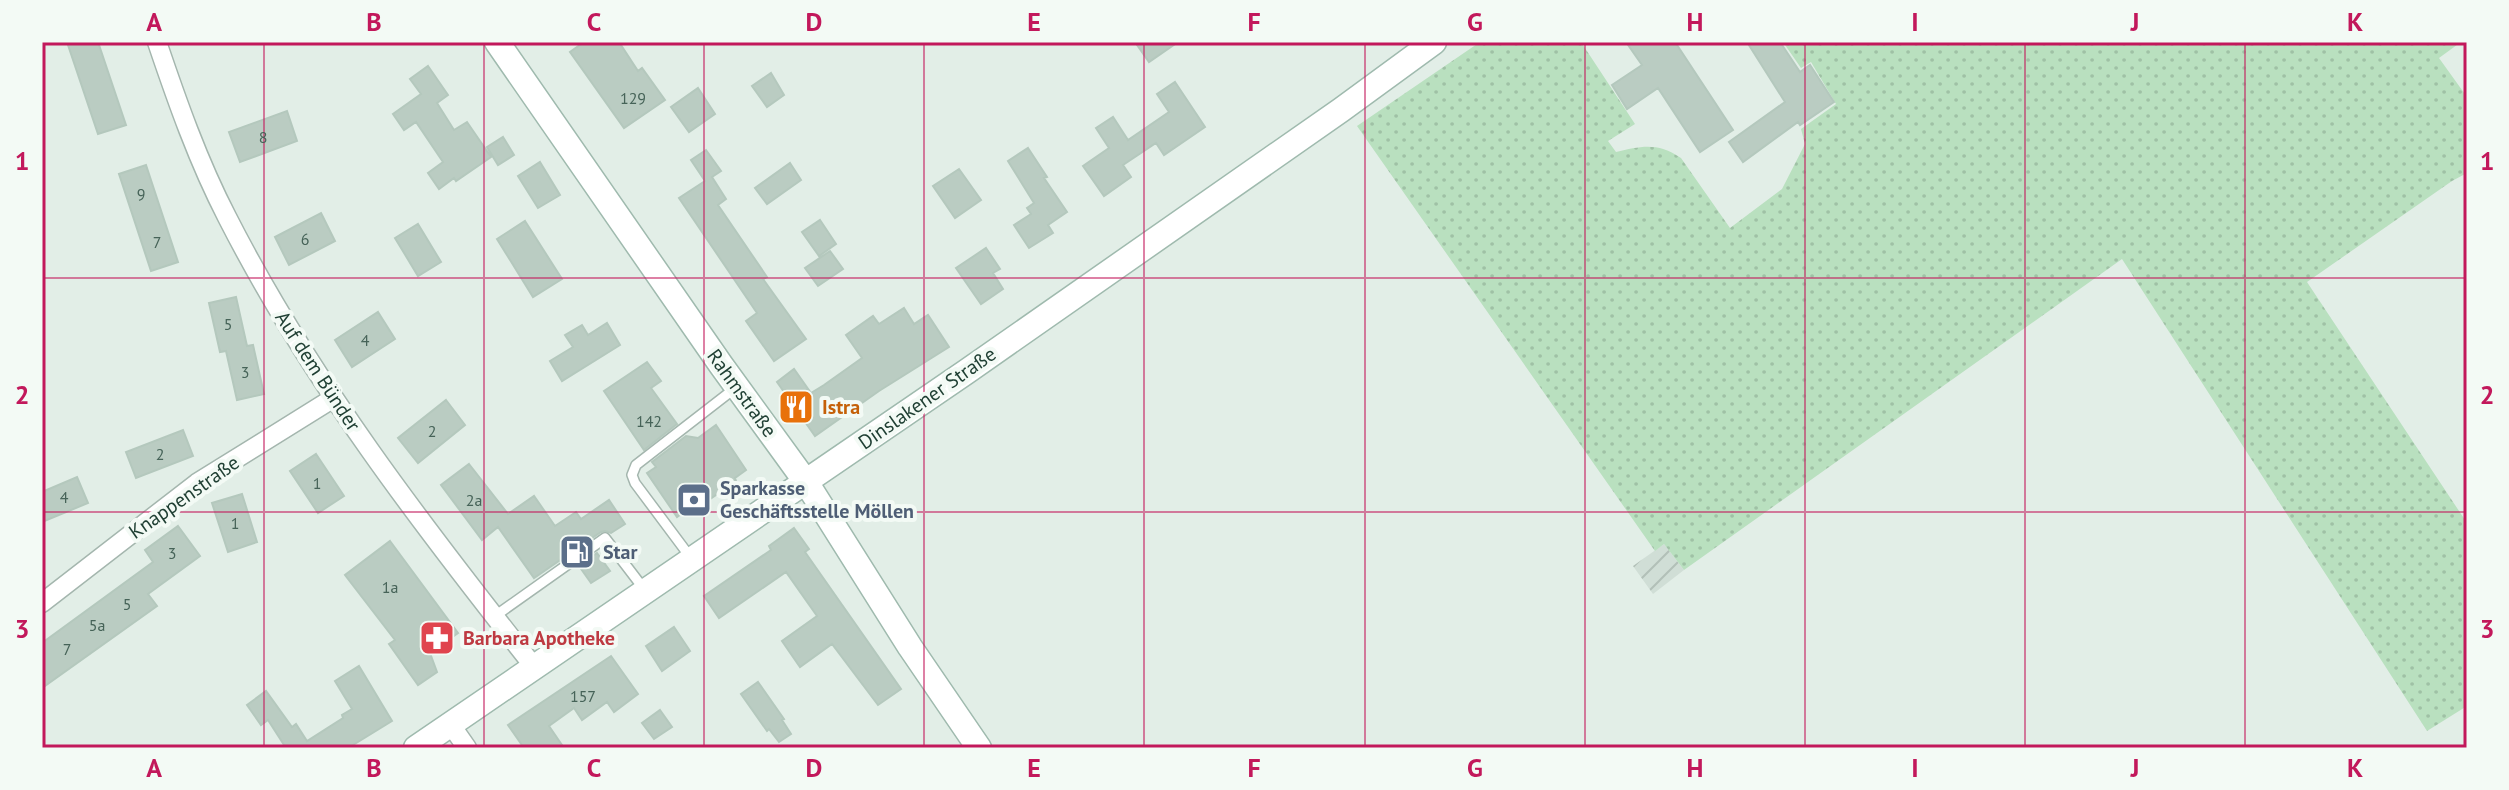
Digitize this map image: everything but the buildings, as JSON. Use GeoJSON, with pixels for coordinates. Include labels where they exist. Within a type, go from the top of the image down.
{"type":"FeatureCollection","features":[{"type":"Feature","properties":{"kind":"main road","name":"Rahmstraße"},"geometry":{"type":"LineString","coordinates":[[497,42],[806,482],[910,647],[979,748]]}},
{"type":"Feature","properties":{"kind":"main road","name":"Dinslakener Straße"},"geometry":{"type":"LineString","coordinates":[[416,748],[806,482],[1434,42]]}},
{"type":"Feature","properties":{"kind":"street","name":"Auf dem Bünder"},"geometry":{"type":"LineString","coordinates":[[157,42],[185,124],[225,214],[332,399],[535,668]]}},
{"type":"Feature","properties":{"kind":"street","name":"Knappenstraße"},"geometry":{"type":"LineString","coordinates":[[42,603],[197,483],[332,399]]}},
{"type":"Feature","properties":{"kind":"street"},"geometry":{"type":"LineString","coordinates":[[451,725],[467,748]]}},
{"type":"Feature","properties":{"kind":"lane"},"geometry":{"type":"LineString","coordinates":[[693,560],[632,475],[636,465],[737,387]]}},
{"type":"Feature","properties":{"kind":"lane"},"geometry":{"type":"LineString","coordinates":[[495,616],[605,538],[646,591]]}},
{"type":"Feature","properties":{"kind":"shaded area"},"geometry":{"type":"Polygon","coordinates":[[[1664,544],[1684,570],[1653,594],[1633,566],[1664,544]]]}},
{"type":"Feature","properties":{"kind":"green space"},"geometry":{"type":"Polygon","coordinates":[[[1480,42],[1581,42],[1635,124],[1608,141],[1616,152],[1657,147],[1681,158],[1730,228],[1782,189],[1805,144],[1801,129],[1836,104],[1811,62],[1801,68],[1783,42],[2461,42],[2439,58],[2467,97],[2467,173],[2307,282],[2467,523],[2467,706],[2427,731],[2122,259],[1684,570],[1664,544],[1655,551],[1357,126],[1480,42]]]}},
{"type":"Feature","properties":{"kind":"place","name":"Istra"},"geometry":{"type":"Point","coordinates":[796,407]}},
{"type":"Feature","properties":{"kind":"place","name":"Sparkasse Geschäftsstelle Möllen"},"geometry":{"type":"Point","coordinates":[694,500]}},
{"type":"Feature","properties":{"kind":"place","name":"Star"},"geometry":{"type":"Point","coordinates":[577,552]}},
{"type":"Feature","properties":{"kind":"place","name":"Barbara Apotheke"},"geometry":{"type":"Point","coordinates":[437,638]}}]}
